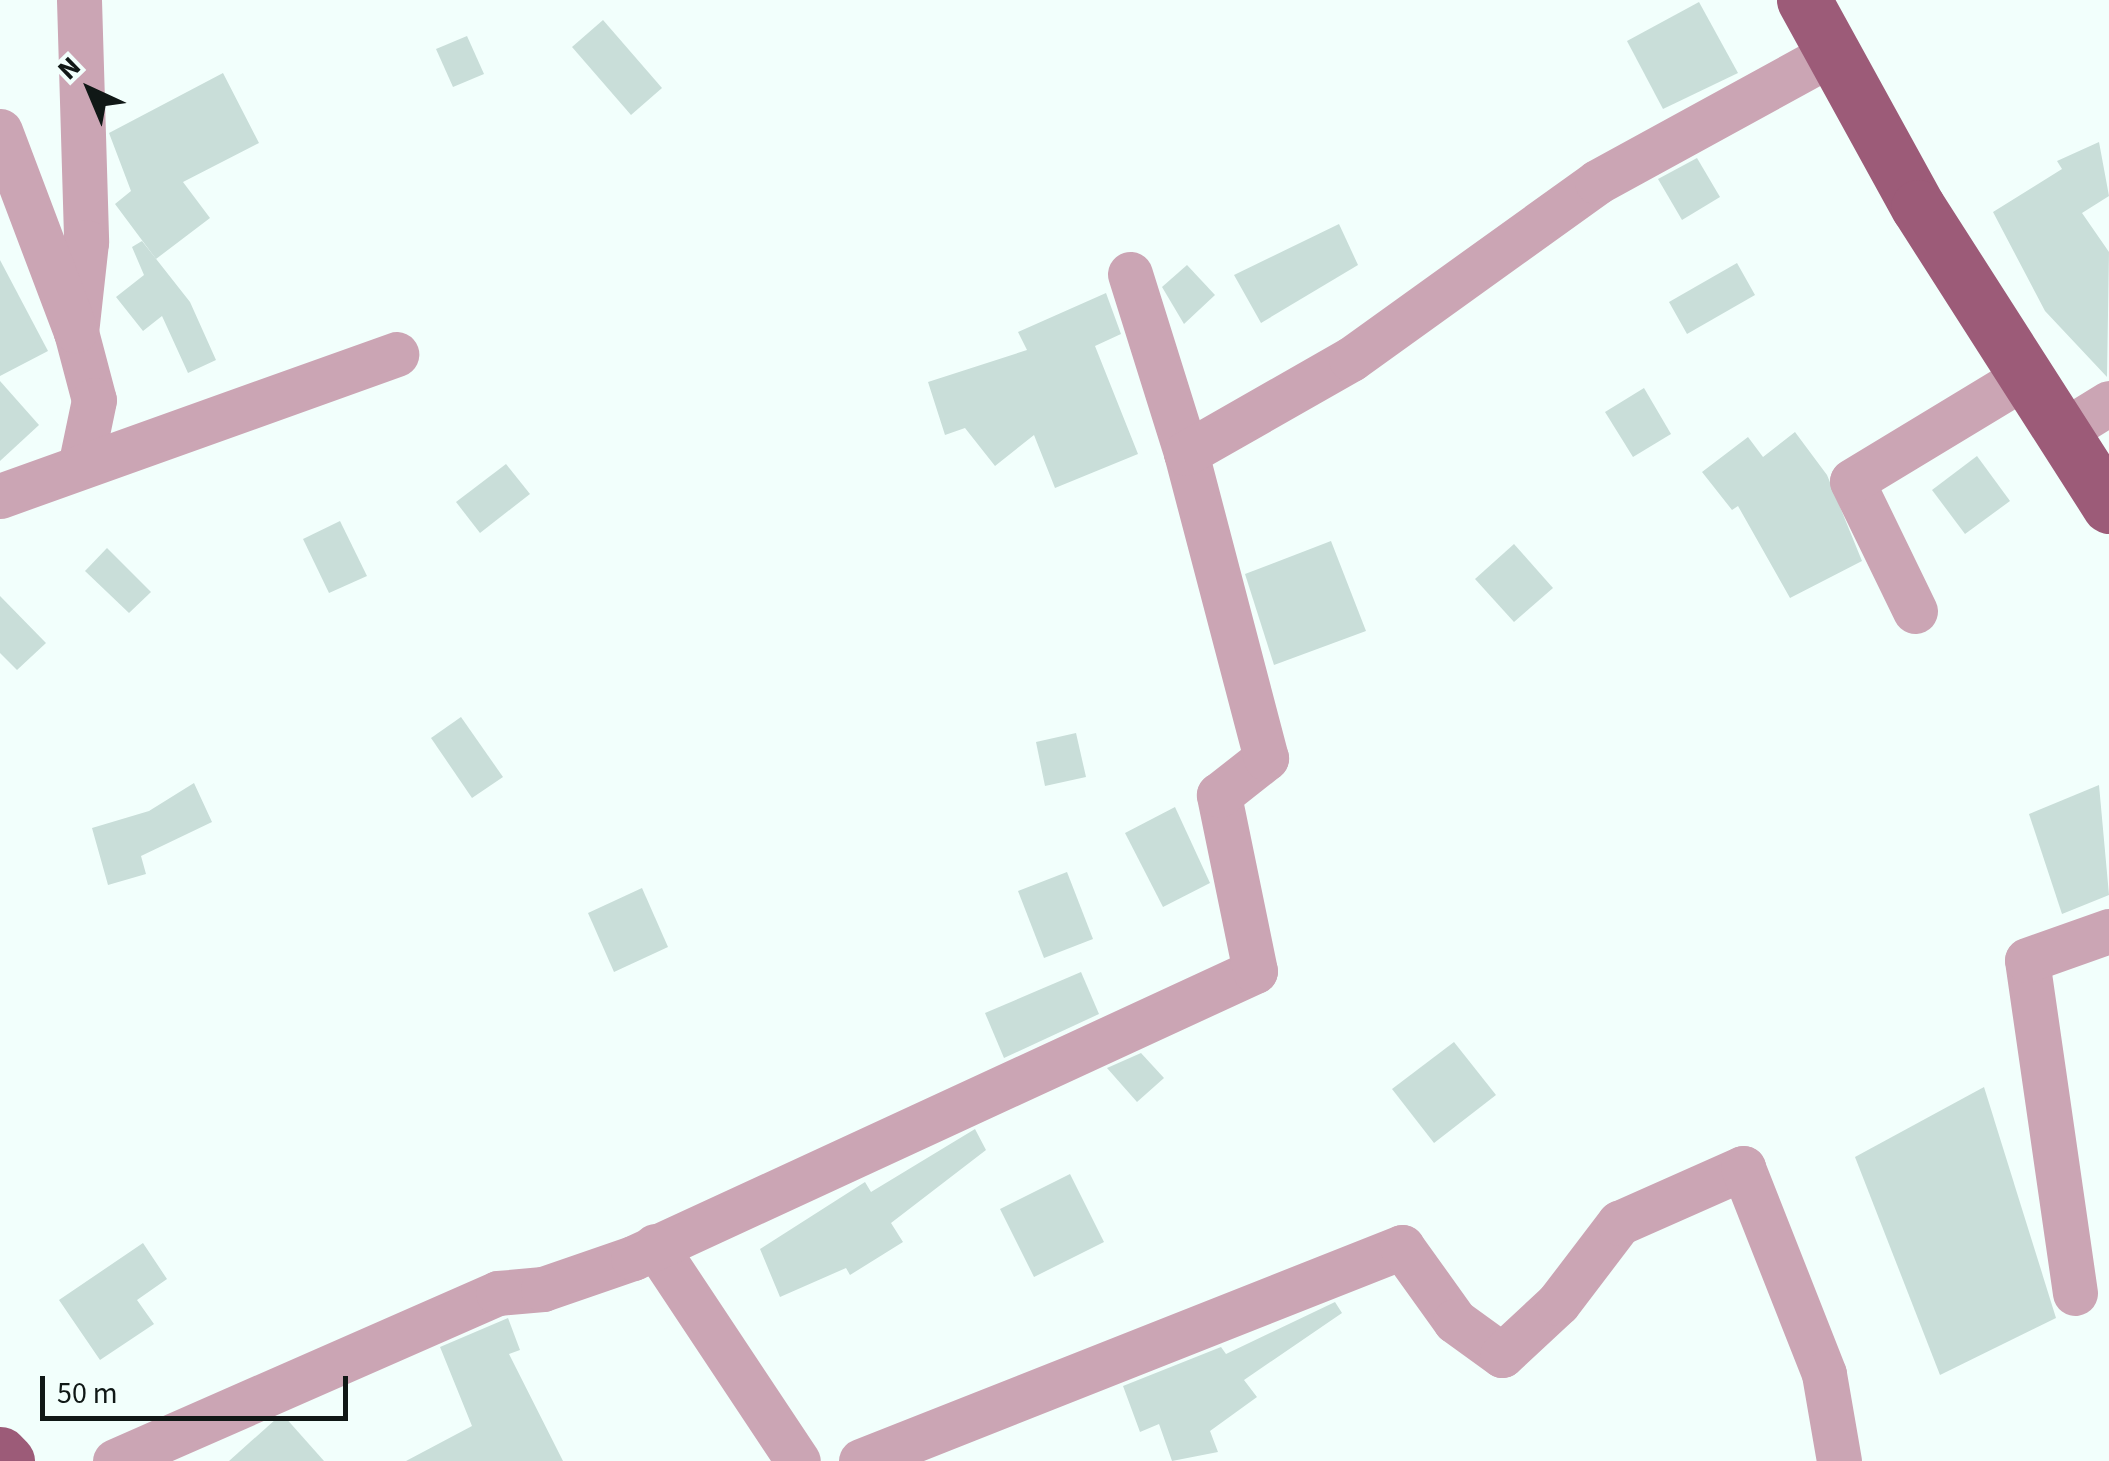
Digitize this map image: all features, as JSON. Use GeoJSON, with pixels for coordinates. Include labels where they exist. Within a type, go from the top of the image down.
{"type":"FeatureCollection","features":[{"type":"Feature","properties":{"kind":"main road"},"geometry":{"type":"LineString","coordinates":[[1804,0],[1918,206],[2029,374],[2109,506]]}},
{"type":"Feature","properties":{"kind":"main road"},"geometry":{"type":"LineString","coordinates":[[0,1454],[7,1461]]}},
{"type":"Feature","properties":{"kind":"street"},"geometry":{"type":"LineString","coordinates":[[76,332],[86,242],[79,0]]}},
{"type":"Feature","properties":{"kind":"street"},"geometry":{"type":"LineString","coordinates":[[1186,453],[1351,359],[1597,182],[1834,53]]}},
{"type":"Feature","properties":{"kind":"street"},"geometry":{"type":"LineString","coordinates":[[0,131],[76,332],[94,400],[81,462]]}},
{"type":"Feature","properties":{"kind":"street"},"geometry":{"type":"LineString","coordinates":[[115,1461],[498,1293],[542,1289],[656,1246],[1256,971],[1219,795],[1266,758],[1186,453],[1130,274]]}},
{"type":"Feature","properties":{"kind":"street"},"geometry":{"type":"LineString","coordinates":[[0,496],[81,462],[396,354]]}},
{"type":"Feature","properties":{"kind":"street"},"geometry":{"type":"LineString","coordinates":[[1915,611],[1852,481],[2029,374]]}},
{"type":"Feature","properties":{"kind":"street"},"geometry":{"type":"LineString","coordinates":[[2062,432],[2109,403]]}},
{"type":"Feature","properties":{"kind":"street"},"geometry":{"type":"LineString","coordinates":[[2075,1293],[2027,960],[2109,931]]}},
{"type":"Feature","properties":{"kind":"street"},"geometry":{"type":"LineString","coordinates":[[861,1461],[1402,1247],[1454,1322],[1502,1354],[1558,1304],[1619,1223],[1743,1168],[1824,1374],[1839,1461]]}},
{"type":"Feature","properties":{"kind":"street"},"geometry":{"type":"LineString","coordinates":[[656,1246],[798,1461]]}},
{"type":"Feature","properties":{"kind":"building"},"geometry":{"type":"Polygon","coordinates":[[[1699,2],[1738,73],[1663,109],[1627,41],[1699,2]]]}},
{"type":"Feature","properties":{"kind":"building"},"geometry":{"type":"Polygon","coordinates":[[[603,20],[662,88],[631,115],[572,47],[603,20]]]}},
{"type":"Feature","properties":{"kind":"building"},"geometry":{"type":"Polygon","coordinates":[[[467,36],[484,74],[453,87],[436,49],[467,36]]]}},
{"type":"Feature","properties":{"kind":"building"},"geometry":{"type":"Polygon","coordinates":[[[223,73],[259,143],[183,182],[210,218],[156,259],[115,204],[131,191],[109,133],[223,73]]]}},
{"type":"Feature","properties":{"kind":"building"},"geometry":{"type":"Polygon","coordinates":[[[2099,142],[2109,196],[2082,213],[2109,252],[2107,377],[2045,311],[1993,212],[2062,169],[2057,161],[2099,142]]]}},
{"type":"Feature","properties":{"kind":"building"},"geometry":{"type":"Polygon","coordinates":[[[1697,158],[1720,197],[1682,220],[1658,179],[1697,158]]]}},
{"type":"Feature","properties":{"kind":"building"},"geometry":{"type":"Polygon","coordinates":[[[1339,224],[1358,265],[1261,323],[1234,275],[1339,224]]]}},
{"type":"Feature","properties":{"kind":"building"},"geometry":{"type":"Polygon","coordinates":[[[142,241],[190,302],[216,360],[188,373],[162,316],[143,331],[116,297],[144,275],[132,247],[142,241]]]}},
{"type":"Feature","properties":{"kind":"building"},"geometry":{"type":"Polygon","coordinates":[[[0,260],[48,351],[0,376],[0,260]]]}},
{"type":"Feature","properties":{"kind":"building"},"geometry":{"type":"Polygon","coordinates":[[[1737,263],[1755,295],[1687,334],[1669,302],[1737,263]]]}},
{"type":"Feature","properties":{"kind":"building"},"geometry":{"type":"Polygon","coordinates":[[[1187,265],[1215,295],[1184,324],[1162,287],[1187,265]]]}},
{"type":"Feature","properties":{"kind":"building"},"geometry":{"type":"Polygon","coordinates":[[[1106,293],[1121,334],[1095,346],[1138,454],[1055,488],[1034,435],[995,466],[965,428],[945,435],[928,382],[1027,350],[1018,332],[1106,293]]]}},
{"type":"Feature","properties":{"kind":"building"},"geometry":{"type":"Polygon","coordinates":[[[0,381],[39,425],[0,461],[0,381]]]}},
{"type":"Feature","properties":{"kind":"building"},"geometry":{"type":"Polygon","coordinates":[[[1644,388],[1671,434],[1633,457],[1605,412],[1644,388]]]}},
{"type":"Feature","properties":{"kind":"building"},"geometry":{"type":"Polygon","coordinates":[[[1795,432],[1827,475],[1862,561],[1790,598],[1738,506],[1732,510],[1702,472],[1748,437],[1763,457],[1795,432]]]}},
{"type":"Feature","properties":{"kind":"building"},"geometry":{"type":"Polygon","coordinates":[[[1977,456],[2010,501],[1965,534],[1932,490],[1977,456]]]}},
{"type":"Feature","properties":{"kind":"building"},"geometry":{"type":"Polygon","coordinates":[[[506,464],[530,494],[480,533],[456,502],[506,464]]]}},
{"type":"Feature","properties":{"kind":"building"},"geometry":{"type":"Polygon","coordinates":[[[340,521],[367,576],[329,593],[303,539],[340,521]]]}},
{"type":"Feature","properties":{"kind":"building"},"geometry":{"type":"Polygon","coordinates":[[[1331,541],[1366,631],[1274,665],[1245,574],[1331,541]]]}},
{"type":"Feature","properties":{"kind":"building"},"geometry":{"type":"Polygon","coordinates":[[[1514,544],[1553,588],[1514,622],[1475,579],[1514,544]]]}},
{"type":"Feature","properties":{"kind":"building"},"geometry":{"type":"Polygon","coordinates":[[[107,548],[151,592],[129,613],[85,571],[107,548]]]}},
{"type":"Feature","properties":{"kind":"building"},"geometry":{"type":"Polygon","coordinates":[[[0,596],[46,643],[17,670],[0,653],[0,596]]]}},
{"type":"Feature","properties":{"kind":"building"},"geometry":{"type":"Polygon","coordinates":[[[461,717],[503,777],[472,798],[431,738],[461,717]]]}},
{"type":"Feature","properties":{"kind":"building"},"geometry":{"type":"Polygon","coordinates":[[[1076,733],[1086,777],[1045,786],[1036,742],[1076,733]]]}},
{"type":"Feature","properties":{"kind":"building"},"geometry":{"type":"Polygon","coordinates":[[[194,783],[212,822],[141,856],[146,874],[108,885],[92,828],[149,811],[194,783]]]}},
{"type":"Feature","properties":{"kind":"building"},"geometry":{"type":"Polygon","coordinates":[[[2099,785],[2109,895],[2062,914],[2029,814],[2099,785]]]}},
{"type":"Feature","properties":{"kind":"building"},"geometry":{"type":"Polygon","coordinates":[[[1175,807],[1210,883],[1163,907],[1125,833],[1175,807]]]}},
{"type":"Feature","properties":{"kind":"building"},"geometry":{"type":"Polygon","coordinates":[[[1067,872],[1093,939],[1044,958],[1018,891],[1067,872]]]}},
{"type":"Feature","properties":{"kind":"building"},"geometry":{"type":"Polygon","coordinates":[[[642,888],[668,947],[614,972],[588,913],[642,888]]]}},
{"type":"Feature","properties":{"kind":"building"},"geometry":{"type":"Polygon","coordinates":[[[1081,972],[1099,1014],[1004,1058],[985,1013],[1081,972]]]}},
{"type":"Feature","properties":{"kind":"building"},"geometry":{"type":"Polygon","coordinates":[[[1454,1042],[1496,1095],[1434,1143],[1392,1089],[1454,1042]]]}},
{"type":"Feature","properties":{"kind":"building"},"geometry":{"type":"Polygon","coordinates":[[[1141,1053],[1164,1078],[1137,1102],[1107,1068],[1141,1053]]]}},
{"type":"Feature","properties":{"kind":"building"},"geometry":{"type":"Polygon","coordinates":[[[1984,1087],[2056,1318],[1940,1375],[1855,1157],[1984,1087]]]}},
{"type":"Feature","properties":{"kind":"building"},"geometry":{"type":"Polygon","coordinates":[[[975,1129],[986,1150],[891,1223],[903,1242],[850,1275],[846,1268],[780,1297],[760,1249],[865,1182],[871,1192],[975,1129]]]}},
{"type":"Feature","properties":{"kind":"building"},"geometry":{"type":"Polygon","coordinates":[[[1070,1174],[1104,1242],[1034,1277],[1000,1209],[1070,1174]]]}},
{"type":"Feature","properties":{"kind":"building"},"geometry":{"type":"Polygon","coordinates":[[[143,1243],[167,1279],[137,1300],[154,1324],[100,1360],[59,1300],[143,1243]]]}},
{"type":"Feature","properties":{"kind":"building"},"geometry":{"type":"Polygon","coordinates":[[[1335,1302],[1342,1313],[1244,1380],[1257,1397],[1210,1431],[1218,1452],[1172,1461],[1159,1424],[1140,1432],[1123,1386],[1221,1347],[1226,1354],[1335,1302]]]}},
{"type":"Feature","properties":{"kind":"building"},"geometry":{"type":"Polygon","coordinates":[[[508,1318],[520,1350],[509,1354],[563,1461],[406,1461],[472,1426],[440,1347],[508,1318]]]}},
{"type":"Feature","properties":{"kind":"building"},"geometry":{"type":"Polygon","coordinates":[[[284,1416],[324,1461],[229,1461],[276,1419],[284,1416]]]}}]}
